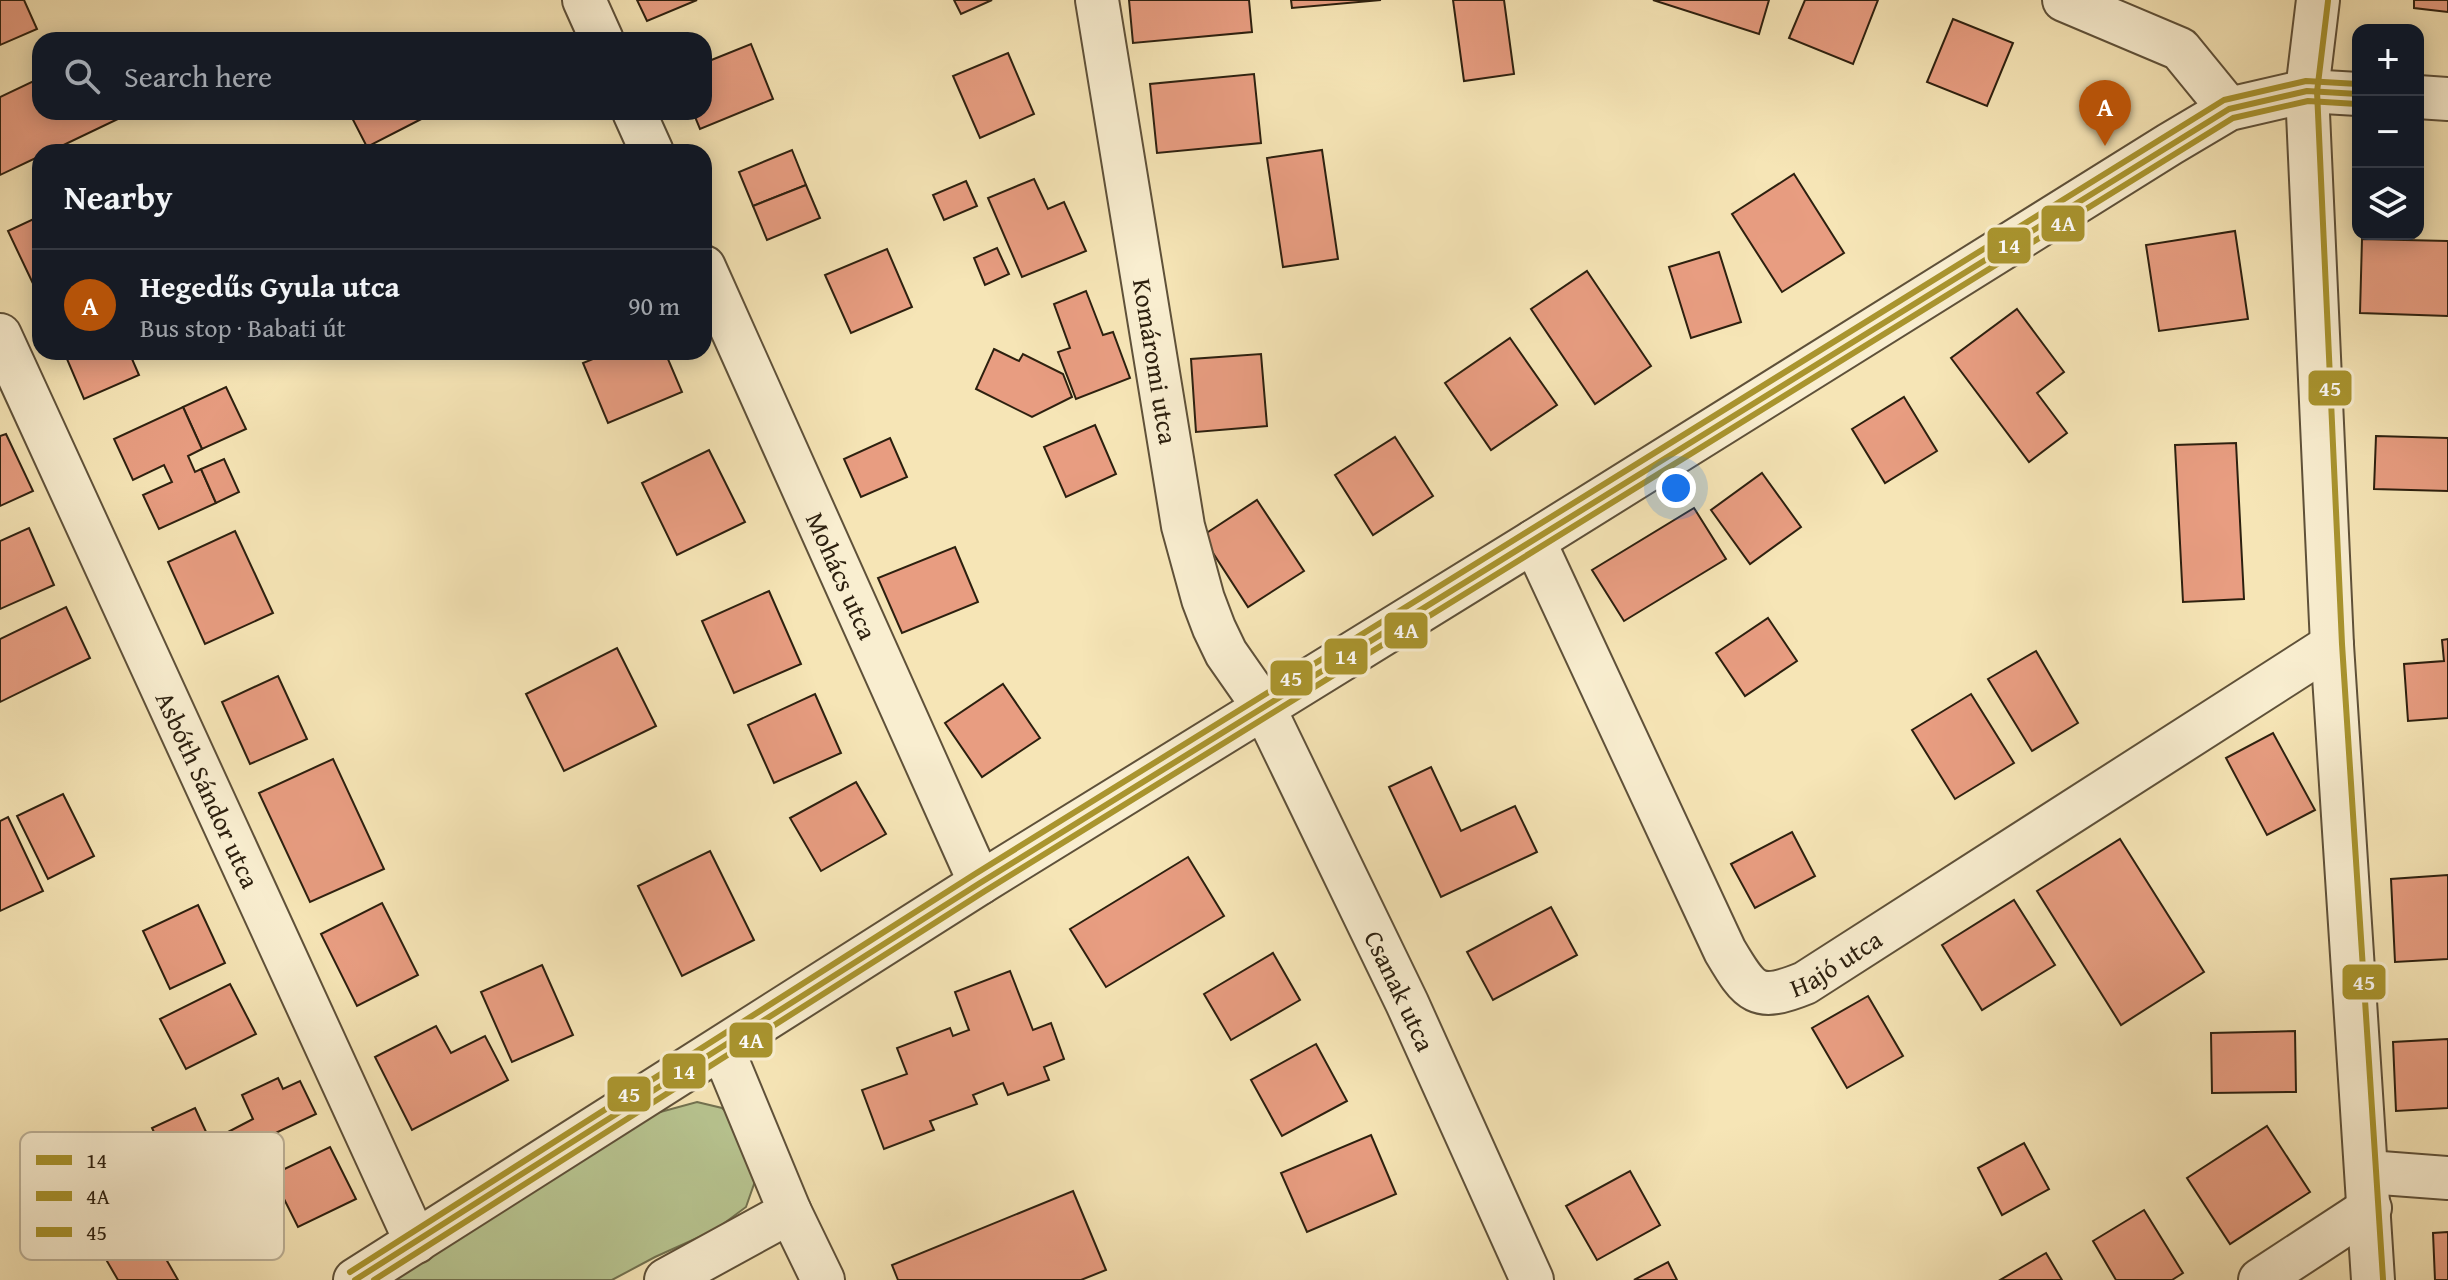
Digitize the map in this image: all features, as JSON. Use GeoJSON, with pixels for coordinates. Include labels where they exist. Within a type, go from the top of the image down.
{"type":"FeatureCollection","features":[{"type":"Feature","properties":{"kind":"street"},"geometry":{"type":"LineString","coordinates":[[584,0],[598,32]]}},
{"type":"Feature","properties":{"kind":"street","name":"Komáromi utca"},"geometry":{"type":"LineString","coordinates":[[1097,0],[1188,548],[1214,628],[1226,653],[1263,706]]}},
{"type":"Feature","properties":{"kind":"street"},"geometry":{"type":"LineString","coordinates":[[2064,0],[2180,49],[2229,109]]}},
{"type":"Feature","properties":{"kind":"street"},"geometry":{"type":"LineString","coordinates":[[2318,0],[2307,91],[2332,645],[2373,1280]]}},
{"type":"Feature","properties":{"kind":"street"},"geometry":{"type":"LineString","coordinates":[[355,1280],[1263,706],[2229,109],[2307,91],[2352,94]]}},
{"type":"Feature","properties":{"kind":"street"},"geometry":{"type":"LineString","coordinates":[[2424,97],[2448,99]]}},
{"type":"Feature","properties":{"kind":"street"},"geometry":{"type":"LineString","coordinates":[[638,120],[648,144]]}},
{"type":"Feature","properties":{"kind":"street","name":"Mohács utca"},"geometry":{"type":"LineString","coordinates":[[712,285],[980,883]]}},
{"type":"Feature","properties":{"kind":"street","name":"Asbóth Sándor utca"},"geometry":{"type":"LineString","coordinates":[[0,335],[416,1242]]}},
{"type":"Feature","properties":{"kind":"street","name":"Hajó utca"},"geometry":{"type":"LineString","coordinates":[[1534,541],[1725,951],[1743,981],[1759,992],[1776,995],[1805,983],[2332,645]]}},
{"type":"Feature","properties":{"kind":"street","name":"Csanak utca"},"geometry":{"type":"LineString","coordinates":[[1263,706],[1407,1003],[1532,1280]]}},
{"type":"Feature","properties":{"kind":"street"},"geometry":{"type":"LineString","coordinates":[[722,1048],[790,1212],[823,1280]]}},
{"type":"Feature","properties":{"kind":"street"},"geometry":{"type":"LineString","coordinates":[[2260,1280],[2369,1190],[2448,1178]]}},
{"type":"Feature","properties":{"kind":"street"},"geometry":{"type":"LineString","coordinates":[[666,1280],[790,1212]]}},
{"type":"Feature","properties":{"kind":"green space"},"geometry":{"type":"Polygon","coordinates":[[[697,1102],[722,1108],[747,1132],[756,1157],[754,1184],[746,1207],[715,1230],[612,1280],[394,1280],[653,1114],[697,1102]]]}},
{"type":"Feature","properties":{"kind":"building"},"geometry":{"type":"Polygon","coordinates":[[[0,0],[24,0],[37,29],[0,45],[0,0]]]}},
{"type":"Feature","properties":{"kind":"building"},"geometry":{"type":"Polygon","coordinates":[[[637,0],[697,0],[647,21],[637,0]]]}},
{"type":"Feature","properties":{"kind":"building"},"geometry":{"type":"Polygon","coordinates":[[[954,0],[992,0],[961,14],[954,0]]]}},
{"type":"Feature","properties":{"kind":"building"},"geometry":{"type":"Polygon","coordinates":[[[1129,0],[1249,0],[1252,32],[1133,43],[1129,0]]]}},
{"type":"Feature","properties":{"kind":"building"},"geometry":{"type":"Polygon","coordinates":[[[1291,0],[1381,0],[1292,8],[1291,0]]]}},
{"type":"Feature","properties":{"kind":"building"},"geometry":{"type":"Polygon","coordinates":[[[1453,0],[1504,0],[1514,74],[1464,81],[1453,0]]]}},
{"type":"Feature","properties":{"kind":"building"},"geometry":{"type":"Polygon","coordinates":[[[1653,0],[1769,0],[1759,34],[1653,0]]]}},
{"type":"Feature","properties":{"kind":"building"},"geometry":{"type":"Polygon","coordinates":[[[1805,0],[1878,0],[1853,64],[1789,38],[1805,0]]]}},
{"type":"Feature","properties":{"kind":"building"},"geometry":{"type":"Polygon","coordinates":[[[2414,0],[2448,0],[2448,12],[2414,8],[2414,0]]]}},
{"type":"Feature","properties":{"kind":"building"},"geometry":{"type":"Polygon","coordinates":[[[1953,19],[2013,43],[1987,106],[1927,82],[1953,19]]]}},
{"type":"Feature","properties":{"kind":"building"},"geometry":{"type":"Polygon","coordinates":[[[751,44],[773,99],[700,129],[696,120],[712,120],[712,60],[751,44]]]}},
{"type":"Feature","properties":{"kind":"building"},"geometry":{"type":"Polygon","coordinates":[[[1008,53],[1034,114],[980,138],[953,76],[1008,53]]]}},
{"type":"Feature","properties":{"kind":"building"},"geometry":{"type":"Polygon","coordinates":[[[1254,74],[1261,143],[1157,153],[1150,84],[1254,74]]]}},
{"type":"Feature","properties":{"kind":"building"},"geometry":{"type":"Polygon","coordinates":[[[32,82],[32,120],[116,120],[66,144],[32,144],[32,160],[0,175],[0,97],[32,82]]]}},
{"type":"Feature","properties":{"kind":"building"},"geometry":{"type":"Polygon","coordinates":[[[353,120],[419,120],[373,144],[365,144],[353,120]]]}},
{"type":"Feature","properties":{"kind":"building"},"geometry":{"type":"Polygon","coordinates":[[[792,150],[806,185],[753,206],[739,172],[792,150]]]}},
{"type":"Feature","properties":{"kind":"building"},"geometry":{"type":"Polygon","coordinates":[[[1322,150],[1338,259],[1283,267],[1267,158],[1322,150]]]}},
{"type":"Feature","properties":{"kind":"building"},"geometry":{"type":"Polygon","coordinates":[[[1794,174],[1844,253],[1782,292],[1732,214],[1794,174]]]}},
{"type":"Feature","properties":{"kind":"building"},"geometry":{"type":"Polygon","coordinates":[[[1034,179],[1048,209],[1064,202],[1086,251],[1022,277],[988,198],[1034,179]]]}},
{"type":"Feature","properties":{"kind":"building"},"geometry":{"type":"Polygon","coordinates":[[[966,181],[977,206],[944,220],[933,195],[966,181]]]}},
{"type":"Feature","properties":{"kind":"building"},"geometry":{"type":"Polygon","coordinates":[[[806,185],[820,218],[767,240],[753,206],[806,185]]]}},
{"type":"Feature","properties":{"kind":"building"},"geometry":{"type":"Polygon","coordinates":[[[32,220],[32,281],[8,231],[32,220]]]}},
{"type":"Feature","properties":{"kind":"building"},"geometry":{"type":"Polygon","coordinates":[[[2235,231],[2248,319],[2159,331],[2146,245],[2235,231]]]}},
{"type":"Feature","properties":{"kind":"building"},"geometry":{"type":"Polygon","coordinates":[[[2362,240],[2448,241],[2448,316],[2360,313],[2362,240]]]}},
{"type":"Feature","properties":{"kind":"building"},"geometry":{"type":"Polygon","coordinates":[[[997,248],[1009,274],[985,285],[974,258],[997,248]]]}},
{"type":"Feature","properties":{"kind":"building"},"geometry":{"type":"Polygon","coordinates":[[[887,249],[912,307],[851,333],[825,275],[887,249]]]}},
{"type":"Feature","properties":{"kind":"building"},"geometry":{"type":"Polygon","coordinates":[[[1719,252],[1741,322],[1691,338],[1669,267],[1719,252]]]}},
{"type":"Feature","properties":{"kind":"building"},"geometry":{"type":"Polygon","coordinates":[[[1587,271],[1651,366],[1595,404],[1531,309],[1587,271]]]}},
{"type":"Feature","properties":{"kind":"building"},"geometry":{"type":"Polygon","coordinates":[[[1086,291],[1103,335],[1113,332],[1130,378],[1076,399],[1058,352],[1070,348],[1054,304],[1086,291]]]}},
{"type":"Feature","properties":{"kind":"building"},"geometry":{"type":"Polygon","coordinates":[[[2017,309],[2064,372],[2037,393],[2067,433],[2029,462],[1951,358],[2017,309]]]}},
{"type":"Feature","properties":{"kind":"building"},"geometry":{"type":"Polygon","coordinates":[[[1510,338],[1557,405],[1491,450],[1445,383],[1510,338]]]}},
{"type":"Feature","properties":{"kind":"building"},"geometry":{"type":"Polygon","coordinates":[[[994,349],[1019,361],[1023,354],[1063,374],[1072,397],[1032,417],[976,389],[994,349]]]}},
{"type":"Feature","properties":{"kind":"building"},"geometry":{"type":"Polygon","coordinates":[[[1261,354],[1267,426],[1196,432],[1191,359],[1261,354]]]}},
{"type":"Feature","properties":{"kind":"building"},"geometry":{"type":"Polygon","coordinates":[[[67,360],[132,360],[139,375],[84,399],[67,360]]]}},
{"type":"Feature","properties":{"kind":"building"},"geometry":{"type":"Polygon","coordinates":[[[590,360],[668,360],[682,392],[608,423],[583,363],[590,360]]]}},
{"type":"Feature","properties":{"kind":"building"},"geometry":{"type":"Polygon","coordinates":[[[226,387],[246,429],[202,449],[183,407],[226,387]]]}},
{"type":"Feature","properties":{"kind":"building"},"geometry":{"type":"Polygon","coordinates":[[[1904,397],[1937,451],[1885,483],[1852,429],[1904,397]]]}},
{"type":"Feature","properties":{"kind":"building"},"geometry":{"type":"Polygon","coordinates":[[[183,407],[202,449],[188,456],[195,472],[201,469],[216,503],[159,529],[143,495],[172,482],[164,465],[133,480],[114,439],[183,407]]]}},
{"type":"Feature","properties":{"kind":"building"},"geometry":{"type":"Polygon","coordinates":[[[1095,425],[1116,474],[1066,497],[1044,447],[1095,425]]]}},
{"type":"Feature","properties":{"kind":"building"},"geometry":{"type":"Polygon","coordinates":[[[6,434],[33,491],[0,506],[0,436],[6,434]]]}},
{"type":"Feature","properties":{"kind":"building"},"geometry":{"type":"Polygon","coordinates":[[[2376,436],[2448,438],[2448,491],[2374,489],[2376,436]]]}},
{"type":"Feature","properties":{"kind":"building"},"geometry":{"type":"Polygon","coordinates":[[[1395,437],[1433,496],[1373,535],[1335,475],[1395,437]]]}},
{"type":"Feature","properties":{"kind":"building"},"geometry":{"type":"Polygon","coordinates":[[[890,438],[907,477],[861,497],[844,459],[890,438]]]}},
{"type":"Feature","properties":{"kind":"building"},"geometry":{"type":"Polygon","coordinates":[[[2236,443],[2244,599],[2183,602],[2175,445],[2236,443]]]}},
{"type":"Feature","properties":{"kind":"building"},"geometry":{"type":"Polygon","coordinates":[[[709,450],[745,522],[677,555],[642,483],[709,450]]]}},
{"type":"Feature","properties":{"kind":"building"},"geometry":{"type":"Polygon","coordinates":[[[224,459],[239,492],[216,503],[201,469],[224,459]]]}},
{"type":"Feature","properties":{"kind":"building"},"geometry":{"type":"Polygon","coordinates":[[[1762,473],[1801,527],[1750,564],[1711,510],[1762,473]]]}},
{"type":"Feature","properties":{"kind":"building"},"geometry":{"type":"Polygon","coordinates":[[[1257,500],[1304,571],[1248,607],[1202,536],[1257,500]]]}},
{"type":"Feature","properties":{"kind":"building"},"geometry":{"type":"Polygon","coordinates":[[[1694,508],[1726,559],[1624,621],[1592,570],[1694,508]]]}},
{"type":"Feature","properties":{"kind":"building"},"geometry":{"type":"Polygon","coordinates":[[[29,528],[54,585],[0,609],[0,541],[29,528]]]}},
{"type":"Feature","properties":{"kind":"building"},"geometry":{"type":"Polygon","coordinates":[[[235,531],[273,613],[205,644],[168,562],[235,531]]]}},
{"type":"Feature","properties":{"kind":"building"},"geometry":{"type":"Polygon","coordinates":[[[955,547],[978,602],[902,633],[878,578],[955,547]]]}},
{"type":"Feature","properties":{"kind":"building"},"geometry":{"type":"Polygon","coordinates":[[[769,591],[801,664],[734,693],[702,621],[769,591]]]}},
{"type":"Feature","properties":{"kind":"building"},"geometry":{"type":"Polygon","coordinates":[[[66,607],[90,658],[0,702],[0,639],[66,607]]]}},
{"type":"Feature","properties":{"kind":"building"},"geometry":{"type":"Polygon","coordinates":[[[1768,618],[1797,661],[1745,696],[1716,653],[1768,618]]]}},
{"type":"Feature","properties":{"kind":"building"},"geometry":{"type":"Polygon","coordinates":[[[2448,639],[2448,718],[2408,721],[2404,664],[2444,661],[2442,640],[2448,639]]]}},
{"type":"Feature","properties":{"kind":"building"},"geometry":{"type":"Polygon","coordinates":[[[617,648],[656,726],[564,771],[526,694],[617,648]]]}},
{"type":"Feature","properties":{"kind":"building"},"geometry":{"type":"Polygon","coordinates":[[[2036,651],[2078,723],[2032,751],[1988,679],[2036,651]]]}},
{"type":"Feature","properties":{"kind":"building"},"geometry":{"type":"Polygon","coordinates":[[[278,676],[307,739],[250,764],[222,702],[278,676]]]}},
{"type":"Feature","properties":{"kind":"building"},"geometry":{"type":"Polygon","coordinates":[[[1003,684],[1040,738],[982,777],[945,723],[1003,684]]]}},
{"type":"Feature","properties":{"kind":"building"},"geometry":{"type":"Polygon","coordinates":[[[815,694],[841,753],[774,783],[748,725],[815,694]]]}},
{"type":"Feature","properties":{"kind":"building"},"geometry":{"type":"Polygon","coordinates":[[[1971,694],[2014,763],[1955,799],[1912,730],[1971,694]]]}},
{"type":"Feature","properties":{"kind":"building"},"geometry":{"type":"Polygon","coordinates":[[[2273,733],[2315,810],[2267,835],[2226,758],[2273,733]]]}},
{"type":"Feature","properties":{"kind":"building"},"geometry":{"type":"Polygon","coordinates":[[[333,759],[384,869],[310,902],[259,793],[333,759]]]}},
{"type":"Feature","properties":{"kind":"building"},"geometry":{"type":"Polygon","coordinates":[[[1431,767],[1461,831],[1515,806],[1537,852],[1441,897],[1389,787],[1431,767]]]}},
{"type":"Feature","properties":{"kind":"building"},"geometry":{"type":"Polygon","coordinates":[[[856,782],[886,834],[821,871],[790,818],[856,782]]]}},
{"type":"Feature","properties":{"kind":"building"},"geometry":{"type":"Polygon","coordinates":[[[63,794],[94,856],[48,879],[17,816],[63,794]]]}},
{"type":"Feature","properties":{"kind":"building"},"geometry":{"type":"Polygon","coordinates":[[[8,817],[43,891],[0,911],[0,821],[8,817]]]}},
{"type":"Feature","properties":{"kind":"building"},"geometry":{"type":"Polygon","coordinates":[[[1792,832],[1815,876],[1755,908],[1731,864],[1792,832]]]}},
{"type":"Feature","properties":{"kind":"building"},"geometry":{"type":"Polygon","coordinates":[[[2120,839],[2204,972],[2121,1025],[2037,891],[2120,839]]]}},
{"type":"Feature","properties":{"kind":"building"},"geometry":{"type":"Polygon","coordinates":[[[710,851],[754,940],[682,976],[638,886],[710,851]]]}},
{"type":"Feature","properties":{"kind":"building"},"geometry":{"type":"Polygon","coordinates":[[[1188,857],[1224,916],[1106,987],[1070,929],[1188,857]]]}},
{"type":"Feature","properties":{"kind":"building"},"geometry":{"type":"Polygon","coordinates":[[[2448,875],[2448,959],[2395,962],[2391,879],[2448,875]]]}},
{"type":"Feature","properties":{"kind":"building"},"geometry":{"type":"Polygon","coordinates":[[[2014,900],[2055,965],[1982,1010],[1942,945],[2014,900]]]}},
{"type":"Feature","properties":{"kind":"building"},"geometry":{"type":"Polygon","coordinates":[[[382,903],[418,975],[357,1006],[321,934],[382,903]]]}},
{"type":"Feature","properties":{"kind":"building"},"geometry":{"type":"Polygon","coordinates":[[[198,905],[225,963],[170,989],[143,931],[198,905]]]}},
{"type":"Feature","properties":{"kind":"building"},"geometry":{"type":"Polygon","coordinates":[[[1551,907],[1577,955],[1493,1000],[1467,952],[1551,907]]]}},
{"type":"Feature","properties":{"kind":"building"},"geometry":{"type":"Polygon","coordinates":[[[1273,953],[1300,1000],[1231,1040],[1204,994],[1273,953]]]}},
{"type":"Feature","properties":{"kind":"building"},"geometry":{"type":"Polygon","coordinates":[[[542,965],[573,1035],[512,1062],[481,992],[542,965]]]}},
{"type":"Feature","properties":{"kind":"building"},"geometry":{"type":"Polygon","coordinates":[[[1010,971],[1033,1030],[1051,1023],[1064,1059],[1044,1067],[1049,1080],[1008,1095],[1003,1083],[973,1095],[977,1104],[930,1121],[934,1130],[884,1149],[862,1090],[907,1074],[897,1048],[950,1028],[953,1036],[969,1030],[955,992],[1010,971]]]}},
{"type":"Feature","properties":{"kind":"building"},"geometry":{"type":"Polygon","coordinates":[[[230,984],[256,1034],[186,1069],[160,1019],[230,984]]]}},
{"type":"Feature","properties":{"kind":"building"},"geometry":{"type":"Polygon","coordinates":[[[1868,996],[1903,1056],[1847,1088],[1812,1028],[1868,996]]]}},
{"type":"Feature","properties":{"kind":"building"},"geometry":{"type":"Polygon","coordinates":[[[436,1026],[451,1053],[485,1036],[508,1080],[412,1130],[375,1057],[436,1026]]]}},
{"type":"Feature","properties":{"kind":"building"},"geometry":{"type":"Polygon","coordinates":[[[2295,1031],[2296,1092],[2212,1093],[2211,1033],[2295,1031]]]}},
{"type":"Feature","properties":{"kind":"building"},"geometry":{"type":"Polygon","coordinates":[[[2448,1039],[2448,1108],[2396,1111],[2393,1042],[2448,1039]]]}},
{"type":"Feature","properties":{"kind":"building"},"geometry":{"type":"Polygon","coordinates":[[[1316,1044],[1347,1101],[1282,1136],[1251,1080],[1316,1044]]]}},
{"type":"Feature","properties":{"kind":"building"},"geometry":{"type":"Polygon","coordinates":[[[278,1078],[283,1089],[300,1081],[316,1114],[278,1132],[228,1132],[253,1119],[242,1095],[278,1078]]]}},
{"type":"Feature","properties":{"kind":"building"},"geometry":{"type":"Polygon","coordinates":[[[195,1108],[206,1132],[154,1132],[152,1128],[195,1108]]]}},
{"type":"Feature","properties":{"kind":"building"},"geometry":{"type":"Polygon","coordinates":[[[2267,1126],[2310,1192],[2230,1244],[2187,1178],[2267,1126]]]}},
{"type":"Feature","properties":{"kind":"building"},"geometry":{"type":"Polygon","coordinates":[[[1371,1135],[1396,1194],[1307,1232],[1281,1173],[1371,1135]]]}},
{"type":"Feature","properties":{"kind":"building"},"geometry":{"type":"Polygon","coordinates":[[[2024,1143],[2049,1189],[2002,1215],[1978,1168],[2024,1143]]]}},
{"type":"Feature","properties":{"kind":"building"},"geometry":{"type":"Polygon","coordinates":[[[330,1147],[356,1199],[298,1227],[284,1199],[284,1169],[330,1147]]]}},
{"type":"Feature","properties":{"kind":"building"},"geometry":{"type":"Polygon","coordinates":[[[1630,1171],[1660,1225],[1597,1260],[1566,1206],[1630,1171]]]}},
{"type":"Feature","properties":{"kind":"building"},"geometry":{"type":"Polygon","coordinates":[[[1073,1191],[1106,1270],[1081,1280],[898,1280],[892,1265],[1073,1191]]]}},
{"type":"Feature","properties":{"kind":"building"},"geometry":{"type":"Polygon","coordinates":[[[2144,1210],[2183,1273],[2172,1280],[2116,1280],[2093,1241],[2144,1210]]]}},
{"type":"Feature","properties":{"kind":"building"},"geometry":{"type":"Polygon","coordinates":[[[2448,1232],[2448,1280],[2435,1280],[2433,1233],[2448,1232]]]}},
{"type":"Feature","properties":{"kind":"building"},"geometry":{"type":"Polygon","coordinates":[[[2046,1253],[2062,1280],[2000,1280],[2046,1253]]]}},
{"type":"Feature","properties":{"kind":"building"},"geometry":{"type":"Polygon","coordinates":[[[106,1260],[167,1260],[178,1280],[118,1280],[106,1260]]]}},
{"type":"Feature","properties":{"kind":"building"},"geometry":{"type":"Polygon","coordinates":[[[1668,1262],[1677,1280],[1634,1280],[1668,1262]]]}},
{"type":"Feature","properties":{"kind":"transit line","name":"4A"},"geometry":{"type":"LineString","coordinates":[[2317,92],[2328,1]]}},
{"type":"Feature","properties":{"kind":"transit line","name":"45"},"geometry":{"type":"LineString","coordinates":[[350,1272],[975,874],[2224,100],[2306,81],[2352,84]]}},
{"type":"Feature","properties":{"kind":"transit line","name":"14"},"geometry":{"type":"LineString","coordinates":[[355,1280],[980,883],[2229,109],[2307,91],[2352,94]]}},
{"type":"Feature","properties":{"kind":"transit line","name":"45"},"geometry":{"type":"LineString","coordinates":[[2317,91],[2342,644],[2383,1279]]}},
{"type":"Feature","properties":{"kind":"transit line","name":"4A"},"geometry":{"type":"LineString","coordinates":[[374,1280],[985,891],[2233,118],[2308,101],[2352,104]]}},
{"type":"Feature","properties":{"kind":"place","name":"Hegedűs Gyula utca"},"geometry":{"type":"Point","coordinates":[2105,146]}}]}
